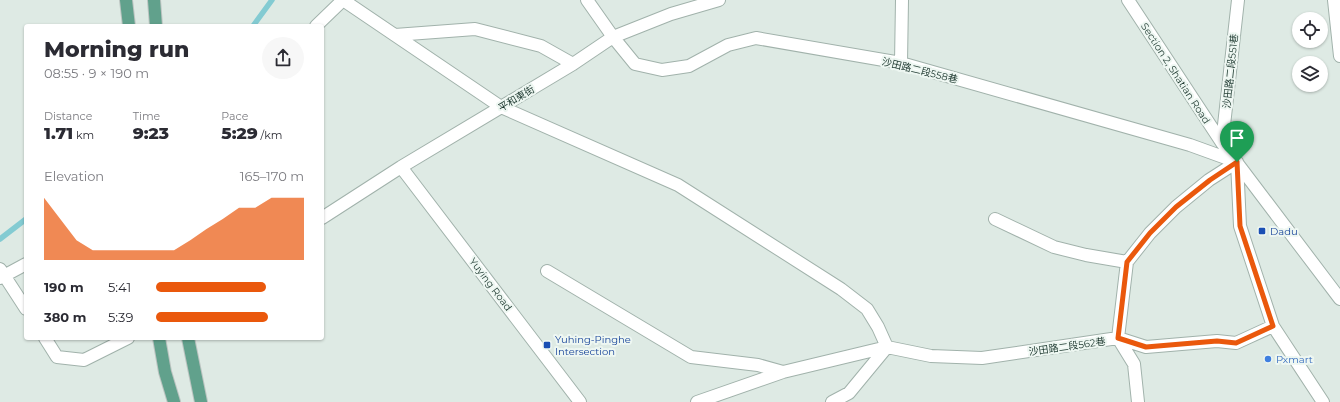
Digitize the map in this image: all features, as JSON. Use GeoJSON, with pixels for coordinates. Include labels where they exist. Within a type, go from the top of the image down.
{"type":"FeatureCollection","features":[{"type":"Feature","properties":{"kind":"main road"},"geometry":{"type":"LineString","coordinates":[[126,0],[129,24]]}},
{"type":"Feature","properties":{"kind":"main road"},"geometry":{"type":"LineString","coordinates":[[154,0],[156,24]]}},
{"type":"Feature","properties":{"kind":"main road"},"geometry":{"type":"LineString","coordinates":[[159,340],[165,372],[174,402]]}},
{"type":"Feature","properties":{"kind":"main road"},"geometry":{"type":"LineString","coordinates":[[188,340],[201,402]]}},
{"type":"Feature","properties":{"kind":"street"},"geometry":{"type":"LineString","coordinates":[[318,24],[343,0],[501,107],[671,182],[841,289],[867,309],[878,327],[887,347]]}},
{"type":"Feature","properties":{"kind":"street","name":"沙田路二段558巷"},"geometry":{"type":"LineString","coordinates":[[587,0],[635,64],[662,70],[688,66],[728,45],[756,38],[901,63],[1190,145],[1237,162]]}},
{"type":"Feature","properties":{"kind":"street","name":"平和東街"},"geometry":{"type":"LineString","coordinates":[[324,217],[401,167],[573,64],[613,36],[671,14],[719,0]]}},
{"type":"Feature","properties":{"kind":"street"},"geometry":{"type":"LineString","coordinates":[[901,63],[902,0]]}},
{"type":"Feature","properties":{"kind":"street","name":"Section 2, Shatian Road"},"geometry":{"type":"LineString","coordinates":[[1128,0],[1222,143],[1340,299]]}},
{"type":"Feature","properties":{"kind":"street","name":"沙田路二段551巷"},"geometry":{"type":"LineString","coordinates":[[1222,143],[1238,0]]}},
{"type":"Feature","properties":{"kind":"street"},"geometry":{"type":"LineString","coordinates":[[1334,0],[1340,56]]}},
{"type":"Feature","properties":{"kind":"street"},"geometry":{"type":"LineString","coordinates":[[394,35],[475,29],[541,46],[573,64]]}},
{"type":"Feature","properties":{"kind":"street"},"geometry":{"type":"LineString","coordinates":[[995,218],[1054,247],[1086,255],[1127,262],[1150,233],[1176,207],[1210,180],[1237,162]]}},
{"type":"Feature","properties":{"kind":"street"},"geometry":{"type":"LineString","coordinates":[[1237,162],[1240,226],[1273,326],[1323,402]]}},
{"type":"Feature","properties":{"kind":"street","name":"Yuying Road"},"geometry":{"type":"LineString","coordinates":[[401,167],[580,402]]}},
{"type":"Feature","properties":{"kind":"street","name":"沙田路二段562巷"},"geometry":{"type":"LineString","coordinates":[[887,347],[931,356],[982,358],[1118,338],[1127,262]]}},
{"type":"Feature","properties":{"kind":"street"},"geometry":{"type":"LineString","coordinates":[[24,265],[2,274],[24,306]]}},
{"type":"Feature","properties":{"kind":"street"},"geometry":{"type":"LineString","coordinates":[[547,271],[691,357],[758,365],[783,372]]}},
{"type":"Feature","properties":{"kind":"street"},"geometry":{"type":"LineString","coordinates":[[1118,338],[1146,347],[1217,341],[1236,343],[1273,326]]}},
{"type":"Feature","properties":{"kind":"street"},"geometry":{"type":"LineString","coordinates":[[1118,338],[1134,364],[1138,402]]}},
{"type":"Feature","properties":{"kind":"street"},"geometry":{"type":"LineString","coordinates":[[46,340],[57,357],[84,360],[124,340]]}},
{"type":"Feature","properties":{"kind":"street"},"geometry":{"type":"LineString","coordinates":[[697,402],[783,372],[887,347]]}},
{"type":"Feature","properties":{"kind":"street"},"geometry":{"type":"LineString","coordinates":[[832,402],[849,393],[887,347]]}},
{"type":"Feature","properties":{"kind":"waterway"},"geometry":{"type":"LineString","coordinates":[[254,24],[272,0]]}},
{"type":"Feature","properties":{"kind":"waterway"},"geometry":{"type":"LineString","coordinates":[[0,239],[24,221]]}},
{"type":"Feature","properties":{"kind":"place","name":"Dadu"},"geometry":{"type":"Point","coordinates":[1262,231]}},
{"type":"Feature","properties":{"kind":"place","name":"Yuhing-Pinghe Intersection"},"geometry":{"type":"Point","coordinates":[547,345]}},
{"type":"Feature","properties":{"kind":"place","name":"Pxmart"},"geometry":{"type":"Point","coordinates":[1268,359]}},
{"type":"Feature","properties":{"kind":"route"},"geometry":{"type":"LineString","coordinates":[[1237,162],[1240,226],[1273,326],[1236,343],[1217,341],[1146,347],[1118,338],[1127,262],[1150,233],[1176,207],[1210,180],[1237,162]]}}]}
